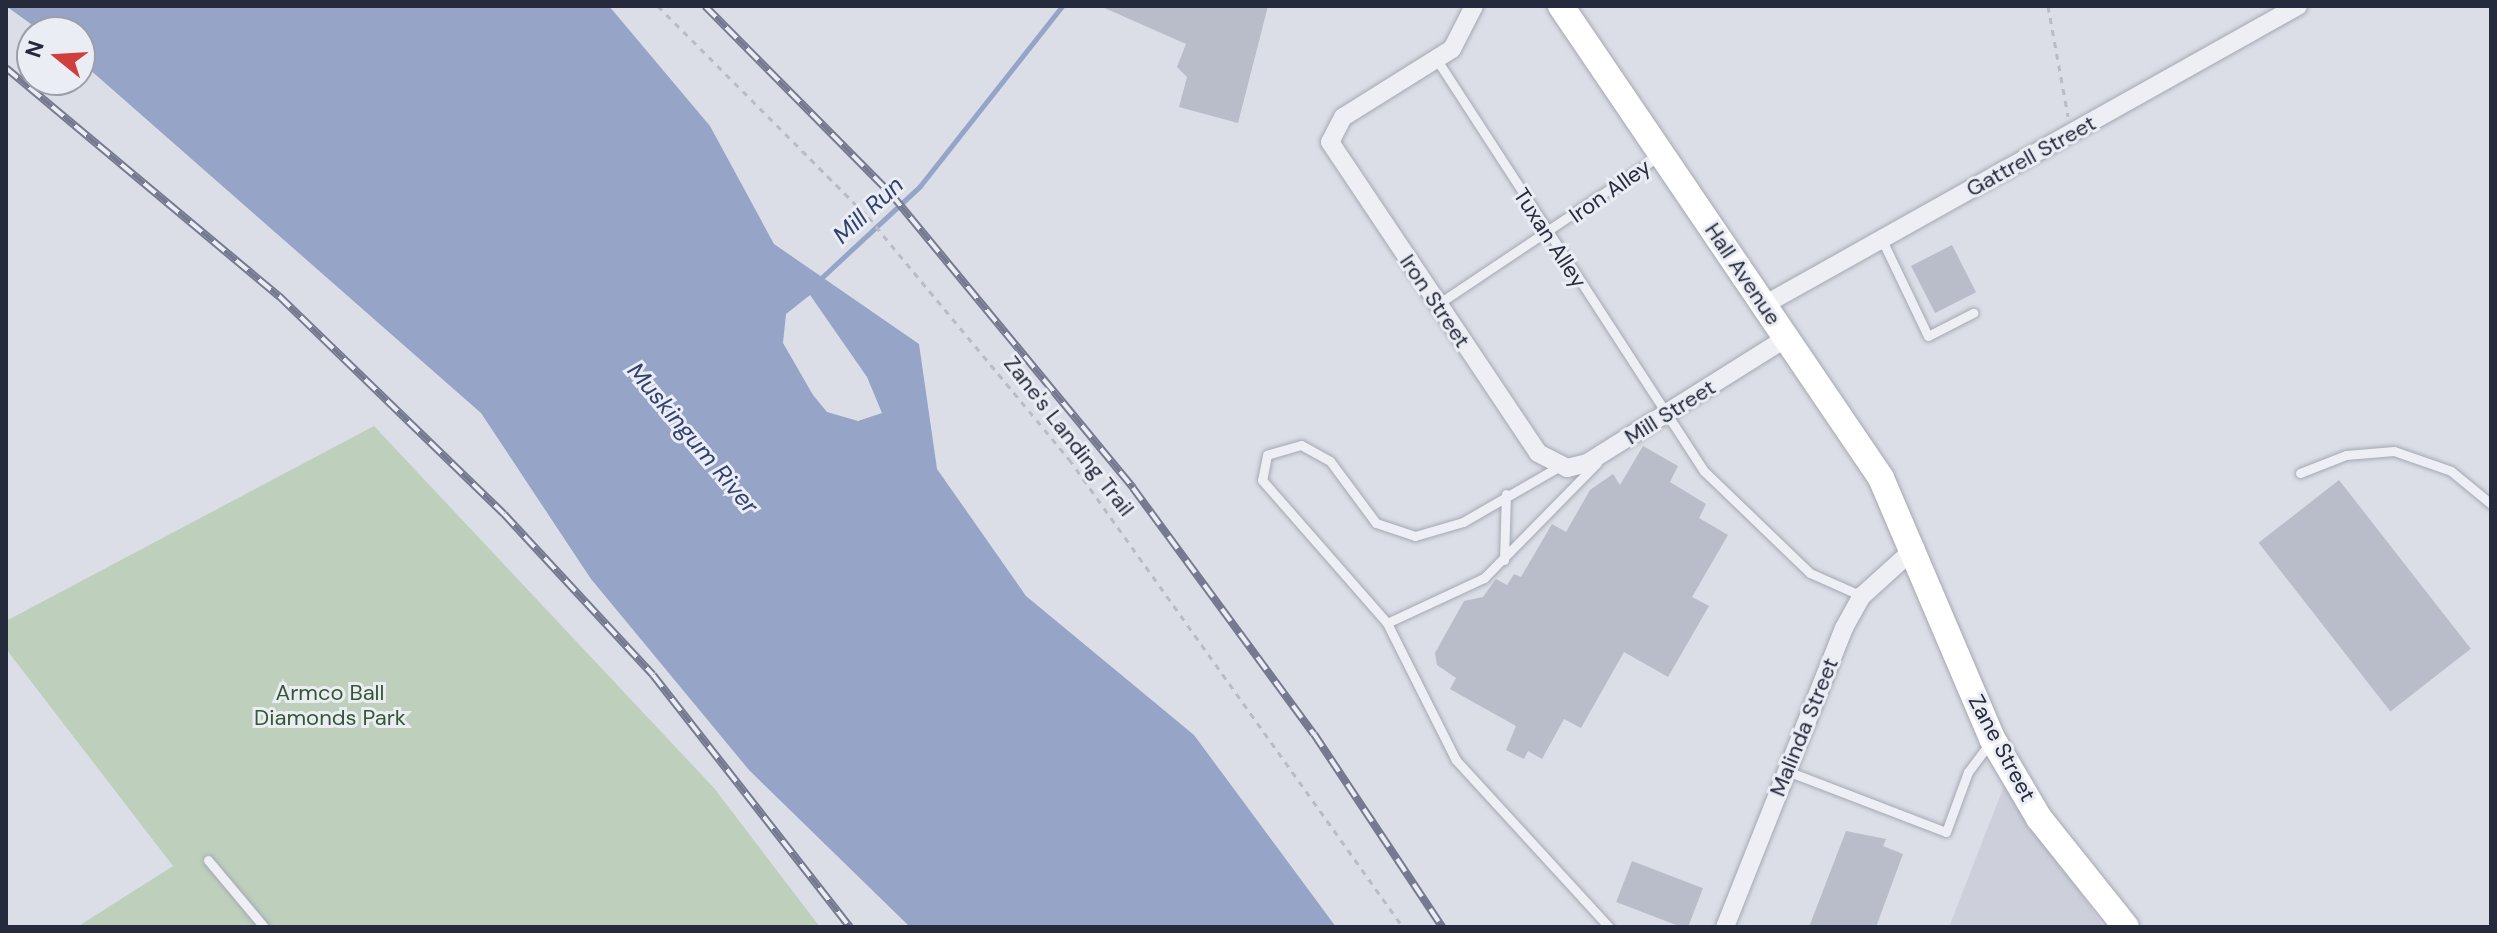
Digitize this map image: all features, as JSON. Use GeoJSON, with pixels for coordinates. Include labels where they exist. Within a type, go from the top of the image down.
{"type":"FeatureCollection","features":[{"type":"Feature","properties":{"kind":"main road","name":"Hall Avenue"},"geometry":{"type":"LineString","coordinates":[[1561,6],[1881,478],[1915,548]]}},
{"type":"Feature","properties":{"kind":"main road","name":"Zane Street"},"geometry":{"type":"LineString","coordinates":[[1915,548],[1993,740],[2039,818],[2126,927]]}},
{"type":"Feature","properties":{"kind":"street"},"geometry":{"type":"LineString","coordinates":[[1437,60],[1460,38],[1474,6]]}},
{"type":"Feature","properties":{"kind":"street","name":"Gattrell Street"},"geometry":{"type":"LineString","coordinates":[[1764,305],[2298,6]]}},
{"type":"Feature","properties":{"kind":"street","name":"Iron Street"},"geometry":{"type":"LineString","coordinates":[[1437,60],[1343,117],[1331,135],[1333,151],[1438,304],[1555,464]]}},
{"type":"Feature","properties":{"kind":"street","name":"Mill Street"},"geometry":{"type":"LineString","coordinates":[[1555,464],[1607,452],[1786,338]]}},
{"type":"Feature","properties":{"kind":"street","name":"Malinda Street"},"geometry":{"type":"LineString","coordinates":[[1725,927],[1862,596],[1915,548]]}},
{"type":"Feature","properties":{"kind":"lane","name":"Tuxan Alley"},"geometry":{"type":"LineString","coordinates":[[1437,60],[1666,415],[1744,514],[1810,573],[1862,596]]}},
{"type":"Feature","properties":{"kind":"lane","name":"Iron Alley"},"geometry":{"type":"LineString","coordinates":[[1438,304],[1662,154]]}},
{"type":"Feature","properties":{"kind":"lane"},"geometry":{"type":"LineString","coordinates":[[1882,240],[1928,336],[1973,313]]}},
{"type":"Feature","properties":{"kind":"lane"},"geometry":{"type":"LineString","coordinates":[[1555,464],[1449,529],[1400,536],[1365,513],[1316,451],[1287,444],[1267,455],[1267,493],[1387,623],[1456,760],[1609,927]]}},
{"type":"Feature","properties":{"kind":"lane"},"geometry":{"type":"LineString","coordinates":[[2300,473],[2346,455],[2394,451],[2435,463],[2491,504]]}},
{"type":"Feature","properties":{"kind":"lane"},"geometry":{"type":"LineString","coordinates":[[1387,623],[1465,589],[1504,560],[1607,452]]}},
{"type":"Feature","properties":{"kind":"lane"},"geometry":{"type":"LineString","coordinates":[[1504,560],[1506,494]]}},
{"type":"Feature","properties":{"kind":"lane"},"geometry":{"type":"LineString","coordinates":[[1787,771],[1946,832],[1968,772],[1993,740]]}},
{"type":"Feature","properties":{"kind":"lane"},"geometry":{"type":"LineString","coordinates":[[208,860],[264,927]]}},
{"type":"Feature","properties":{"kind":"path","name":"Zane's Landing Trail"},"geometry":{"type":"LineString","coordinates":[[658,6],[884,235],[1187,615],[1403,927]]}},
{"type":"Feature","properties":{"kind":"path"},"geometry":{"type":"LineString","coordinates":[[2048,6],[2068,136]]}},
{"type":"Feature","properties":{"kind":"shaded area"},"geometry":{"type":"Polygon","coordinates":[[[2006,781],[2102,925],[2104,927],[1949,927],[2006,781]]]}},
{"type":"Feature","properties":{"kind":"green space","name":"Armco Ball Diamonds Park"},"geometry":{"type":"Polygon","coordinates":[[[374,426],[714,788],[820,927],[77,927],[173,866],[6,649],[6,621],[374,426]]]}},
{"type":"Feature","properties":{"kind":"water","name":"Muskingum River"},"geometry":{"type":"Polygon","coordinates":[[[6,6],[609,6],[710,126],[774,244],[919,344],[937,469],[1026,596],[1194,735],[1336,927],[910,927],[749,770],[591,579],[481,413],[96,75],[96,16],[20,16],[6,6]],[[810,295],[786,314],[783,343],[813,395],[827,412],[858,421],[882,413],[867,377],[810,295]]]}},
{"type":"Feature","properties":{"kind":"building"},"geometry":{"type":"Polygon","coordinates":[[[1100,6],[1268,6],[1238,123],[1179,107],[1187,77],[1177,67],[1186,44],[1100,6]]]}},
{"type":"Feature","properties":{"kind":"building"},"geometry":{"type":"Polygon","coordinates":[[[1952,245],[1976,292],[1935,313],[1911,266],[1952,245]]]}},
{"type":"Feature","properties":{"kind":"building"},"geometry":{"type":"Polygon","coordinates":[[[1643,446],[1678,466],[1670,482],[1706,504],[1699,518],[1728,535],[1692,597],[1709,606],[1668,677],[1624,652],[1581,728],[1564,719],[1542,759],[1528,751],[1524,759],[1506,750],[1516,726],[1450,689],[1456,678],[1437,665],[1435,653],[1464,601],[1483,597],[1496,579],[1507,585],[1514,574],[1521,577],[1552,524],[1566,532],[1590,490],[1613,474],[1620,485],[1643,446]]]}},
{"type":"Feature","properties":{"kind":"building"},"geometry":{"type":"Polygon","coordinates":[[[2339,480],[2471,649],[2390,711],[2259,543],[2339,480]]]}},
{"type":"Feature","properties":{"kind":"building"},"geometry":{"type":"Polygon","coordinates":[[[1846,831],[1886,839],[1883,846],[1903,854],[1876,927],[1809,927],[1846,831]]]}},
{"type":"Feature","properties":{"kind":"building"},"geometry":{"type":"Polygon","coordinates":[[[1632,861],[1703,888],[1688,927],[1616,902],[1632,861]]]}},
{"type":"Feature","properties":{"kind":"waterway","name":"Mill Run"},"geometry":{"type":"LineString","coordinates":[[819,280],[920,186],[1062,6]]}},
{"type":"Feature","properties":{"kind":"railway"},"geometry":{"type":"LineString","coordinates":[[705,6],[891,194],[1133,488],[1314,734],[1442,927]]}},
{"type":"Feature","properties":{"kind":"railway"},"geometry":{"type":"LineString","coordinates":[[6,68],[279,296],[504,514],[653,675],[850,927]]}}]}
